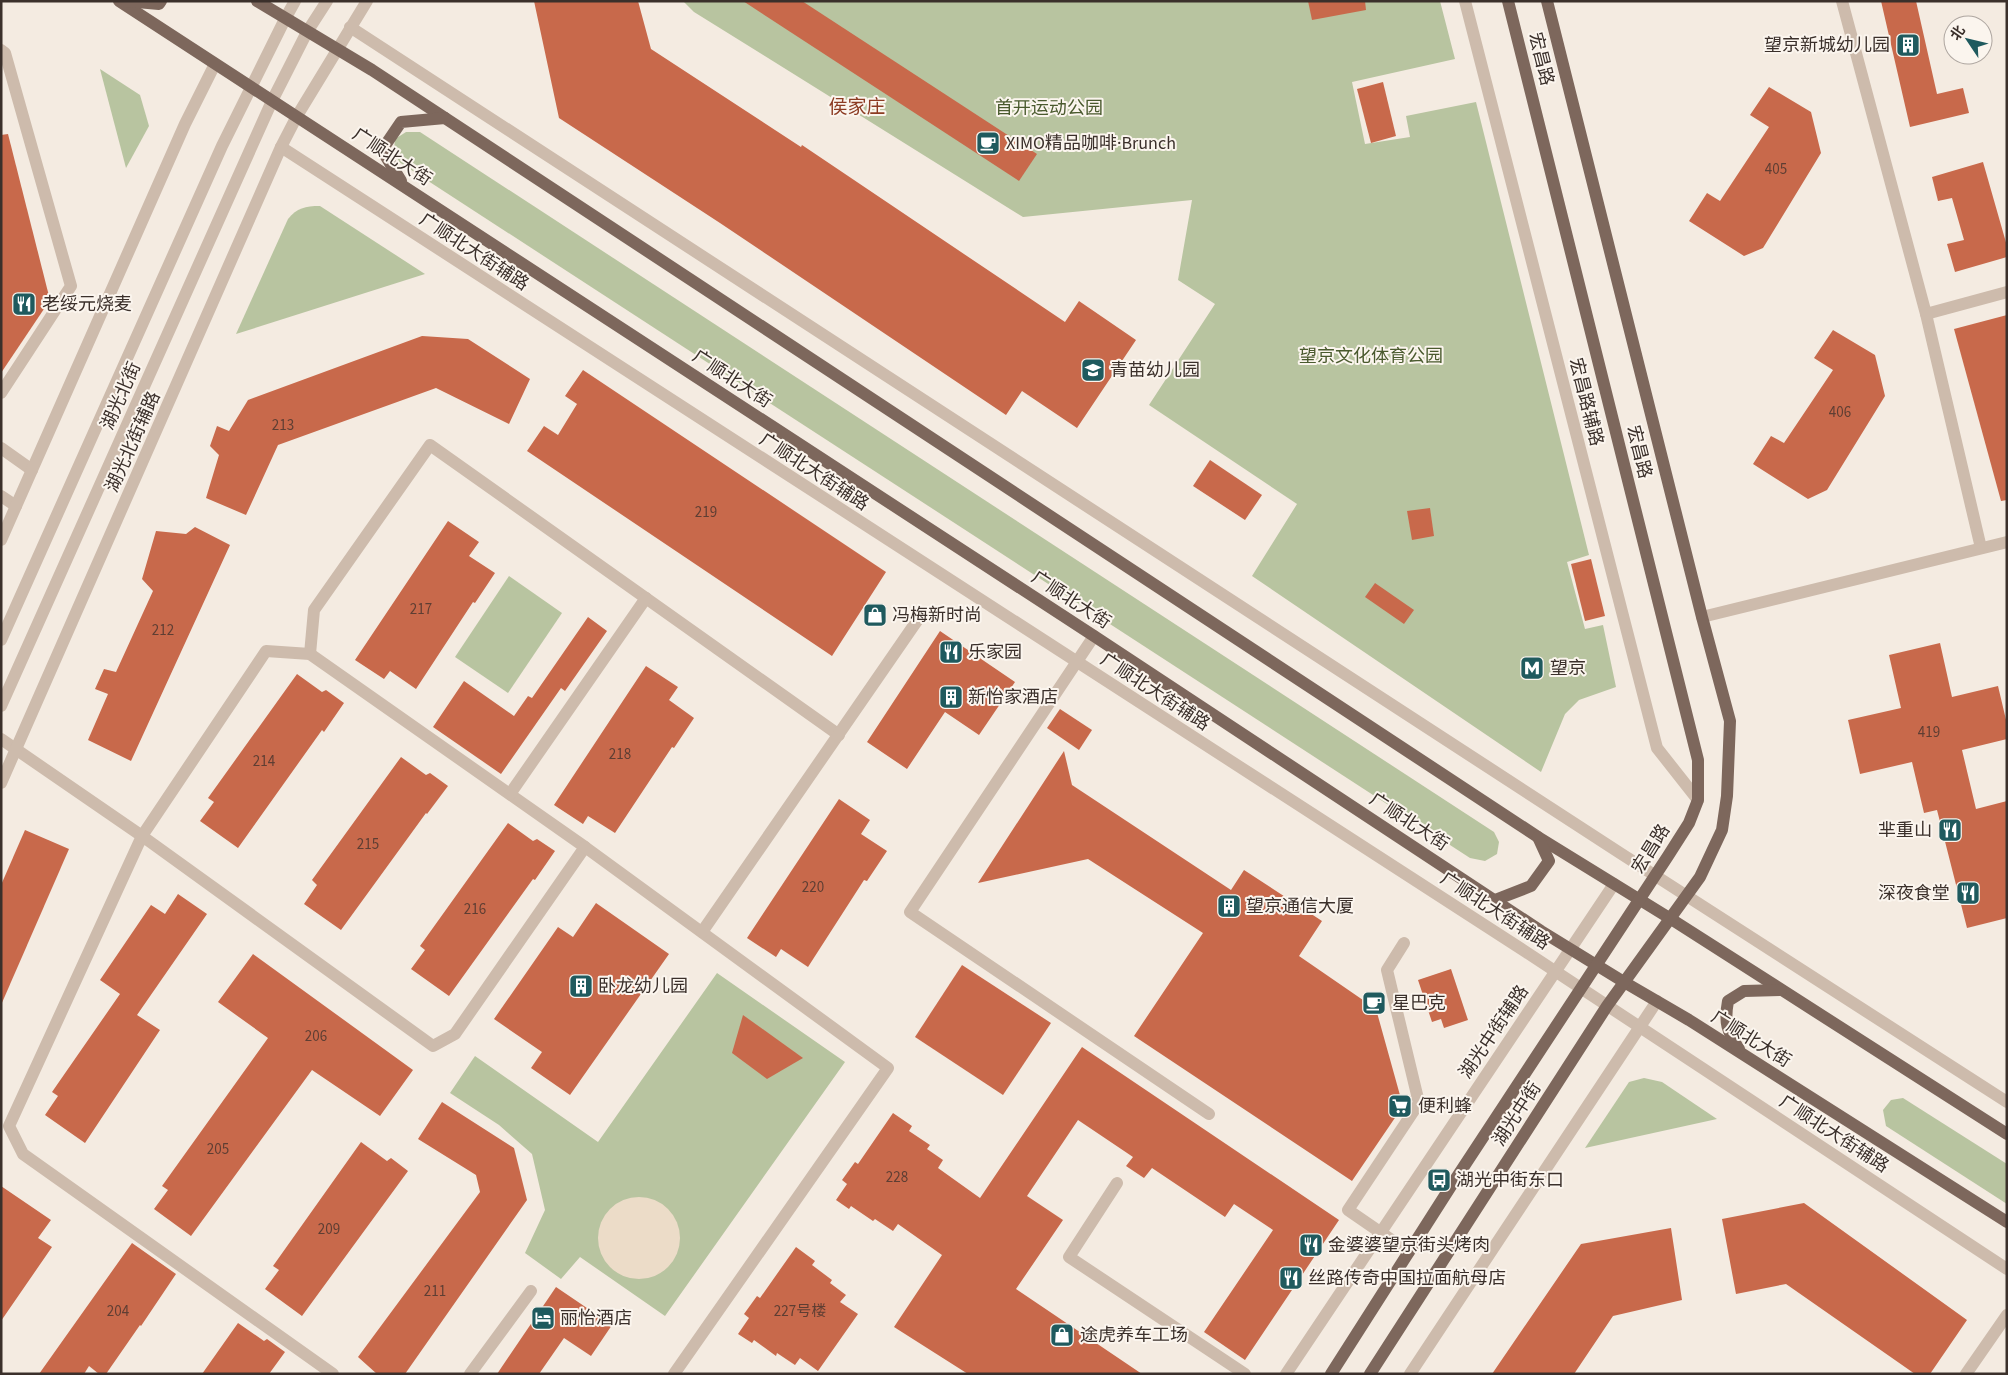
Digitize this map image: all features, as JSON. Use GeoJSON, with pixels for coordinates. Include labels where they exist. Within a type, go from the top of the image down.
{"type":"FeatureCollection","features":[{"type":"Feature","properties":{"kind":"main road","name":"广顺北大街"},"geometry":{"type":"LineString","coordinates":[[119,1],[1094,636],[1570,949],[1742,1054],[2007,1222]]}},
{"type":"Feature","properties":{"kind":"main road"},"geometry":{"type":"LineString","coordinates":[[126,1],[159,4],[161,1]]}},
{"type":"Feature","properties":{"kind":"main road"},"geometry":{"type":"LineString","coordinates":[[257,1],[444,118],[1538,837],[1671,919],[2007,1134]]}},
{"type":"Feature","properties":{"kind":"main road","name":"宏昌路"},"geometry":{"type":"LineString","coordinates":[[1508,1],[1698,760],[1698,800],[1689,822],[1640,900]]}},
{"type":"Feature","properties":{"kind":"main road","name":"宏昌路"},"geometry":{"type":"LineString","coordinates":[[1547,1],[1702,617],[1730,721],[1726,796],[1722,830],[1700,877]]}},
{"type":"Feature","properties":{"kind":"main road"},"geometry":{"type":"LineString","coordinates":[[404,186],[382,150],[401,122],[444,118]]}},
{"type":"Feature","properties":{"kind":"main road"},"geometry":{"type":"LineString","coordinates":[[1495,900],[1531,886],[1549,861],[1538,837]]}},
{"type":"Feature","properties":{"kind":"main road","name":"湖光中街"},"geometry":{"type":"LineString","coordinates":[[1370,1374],[1607,1006],[1700,877]]}},
{"type":"Feature","properties":{"kind":"main road","name":"湖光中街"},"geometry":{"type":"LineString","coordinates":[[1331,1374],[1640,900]]}},
{"type":"Feature","properties":{"kind":"main road"},"geometry":{"type":"LineString","coordinates":[[1742,1054],[1729,1033],[1725,1017],[1728,1001],[1744,991],[1781,990]]}},
{"type":"Feature","properties":{"kind":"street","name":"湖光北街"},"geometry":{"type":"LineString","coordinates":[[1,640],[250,87],[295,1]]}},
{"type":"Feature","properties":{"kind":"street","name":"湖光北街"},"geometry":{"type":"LineString","coordinates":[[1,706],[272,101],[307,32],[328,1]]}},
{"type":"Feature","properties":{"kind":"street","name":"湖光北街辅路"},"geometry":{"type":"LineString","coordinates":[[1,783],[281,148],[297,116],[367,1]]}},
{"type":"Feature","properties":{"kind":"street","name":"宏昌路辅路"},"geometry":{"type":"LineString","coordinates":[[1465,1],[1657,748],[1698,800]]}},
{"type":"Feature","properties":{"kind":"street"},"geometry":{"type":"LineString","coordinates":[[1842,1],[1926,314],[1981,548]]}},
{"type":"Feature","properties":{"kind":"street"},"geometry":{"type":"LineString","coordinates":[[350,27],[2007,1102]]}},
{"type":"Feature","properties":{"kind":"street"},"geometry":{"type":"LineString","coordinates":[[1,50],[5,53],[71,286],[1,393]]}},
{"type":"Feature","properties":{"kind":"street"},"geometry":{"type":"LineString","coordinates":[[1,540],[181,133],[215,64]]}},
{"type":"Feature","properties":{"kind":"street","name":"广顺北大街辅路"},"geometry":{"type":"LineString","coordinates":[[281,148],[1555,971],[2007,1269]]}},
{"type":"Feature","properties":{"kind":"street"},"geometry":{"type":"LineString","coordinates":[[1926,314],[2007,292]]}},
{"type":"Feature","properties":{"kind":"street"},"geometry":{"type":"LineString","coordinates":[[310,654],[314,610],[430,445],[838,735]]}},
{"type":"Feature","properties":{"kind":"street"},"geometry":{"type":"LineString","coordinates":[[1,448],[32,470]]}},
{"type":"Feature","properties":{"kind":"street"},"geometry":{"type":"LineString","coordinates":[[1,496],[16,506]]}},
{"type":"Feature","properties":{"kind":"street"},"geometry":{"type":"LineString","coordinates":[[1702,617],[2007,542]]}},
{"type":"Feature","properties":{"kind":"street"},"geometry":{"type":"LineString","coordinates":[[510,794],[646,598]]}},
{"type":"Feature","properties":{"kind":"street"},"geometry":{"type":"LineString","coordinates":[[702,932],[921,615]]}},
{"type":"Feature","properties":{"kind":"street"},"geometry":{"type":"LineString","coordinates":[[1094,636],[910,912],[1210,1114]]}},
{"type":"Feature","properties":{"kind":"street"},"geometry":{"type":"LineString","coordinates":[[333,1374],[23,1154],[9,1126],[142,836],[266,652],[310,654],[585,847],[888,1068],[674,1374]]}},
{"type":"Feature","properties":{"kind":"street"},"geometry":{"type":"LineString","coordinates":[[1,739],[142,836],[433,1046],[455,1034],[585,847]]}},
{"type":"Feature","properties":{"kind":"street","name":"湖光中街辅路"},"geometry":{"type":"LineString","coordinates":[[1286,1374],[1614,884]]}},
{"type":"Feature","properties":{"kind":"street"},"geometry":{"type":"LineString","coordinates":[[1404,943],[1387,970],[1419,1103],[1348,1210],[1409,1252]]}},
{"type":"Feature","properties":{"kind":"street"},"geometry":{"type":"LineString","coordinates":[[1410,1374],[1656,1001]]}},
{"type":"Feature","properties":{"kind":"street"},"geometry":{"type":"LineString","coordinates":[[1117,1183],[1069,1257],[1245,1374]]}},
{"type":"Feature","properties":{"kind":"street"},"geometry":{"type":"LineString","coordinates":[[470,1374],[531,1291]]}},
{"type":"Feature","properties":{"kind":"street"},"geometry":{"type":"LineString","coordinates":[[1966,1374],[2007,1315]]}},
{"type":"Feature","properties":{"kind":"green space","name":"望京文化体育公园"},"geometry":{"type":"Polygon","coordinates":[[[683,1],[1440,1],[1455,59],[1352,82],[1365,144],[1410,137],[1406,116],[1476,102],[1589,555],[1567,562],[1585,629],[1603,625],[1616,687],[1579,700],[1565,714],[1541,772],[1252,576],[1297,504],[1149,405],[1215,304],[1178,280],[1192,200],[1023,217],[694,12],[683,1]]]}},
{"type":"Feature","properties":{"kind":"green space"},"geometry":{"type":"Polygon","coordinates":[[[100,69],[140,95],[149,126],[126,168],[100,69]]]}},
{"type":"Feature","properties":{"kind":"green space"},"geometry":{"type":"Polygon","coordinates":[[[406,132],[420,132],[1494,832],[1499,842],[1497,854],[1485,861],[1470,858],[399,162],[394,150],[395,139],[406,132]]]}},
{"type":"Feature","properties":{"kind":"green space"},"geometry":{"type":"Polygon","coordinates":[[[320,206],[425,274],[236,334],[288,219],[302,208],[320,206]]]}},
{"type":"Feature","properties":{"kind":"green space"},"geometry":{"type":"Polygon","coordinates":[[[509,576],[562,613],[508,693],[455,657],[509,576]]]}},
{"type":"Feature","properties":{"kind":"green space"},"geometry":{"type":"Polygon","coordinates":[[[717,973],[845,1062],[665,1316],[580,1257],[561,1279],[525,1253],[545,1210],[532,1154],[499,1125],[450,1093],[475,1056],[598,1142],[717,973]]]}},
{"type":"Feature","properties":{"kind":"green space"},"geometry":{"type":"Polygon","coordinates":[[[1644,1078],[1662,1082],[1717,1119],[1585,1148],[1629,1082],[1644,1078]]]}},
{"type":"Feature","properties":{"kind":"green space"},"geometry":{"type":"Polygon","coordinates":[[[1903,1098],[2007,1164],[2007,1204],[1886,1126],[1883,1110],[1891,1100],[1903,1098]]]}},
{"type":"Feature","properties":{"kind":"shaded area"},"geometry":{"type":"Polygon","coordinates":[[[639,1197],[655,1200],[668,1209],[677,1222],[680,1238],[677,1254],[668,1267],[655,1276],[639,1279],[623,1276],[610,1267],[601,1254],[598,1238],[601,1222],[610,1209],[623,1200],[639,1197]]]}},
{"type":"Feature","properties":{"kind":"building"},"geometry":{"type":"Polygon","coordinates":[[[534,1],[638,1],[651,49],[801,147],[802,145],[1065,322],[1079,301],[1136,340],[1077,428],[1022,391],[1006,415],[720,223],[559,118],[534,1]]]}},
{"type":"Feature","properties":{"kind":"building"},"geometry":{"type":"Polygon","coordinates":[[[743,1],[802,1],[1037,154],[1019,181],[743,1]]]}},
{"type":"Feature","properties":{"kind":"building"},"geometry":{"type":"Polygon","coordinates":[[[1308,1],[1365,1],[1366,10],[1312,20],[1308,1]]]}},
{"type":"Feature","properties":{"kind":"building","name":"望京新城幼儿园"},"geometry":{"type":"Polygon","coordinates":[[[1881,1],[1916,1],[1937,94],[1963,88],[1969,113],[1910,127],[1881,1]]]}},
{"type":"Feature","properties":{"kind":"building"},"geometry":{"type":"Polygon","coordinates":[[[1383,82],[1396,136],[1371,143],[1357,89],[1383,82]]]}},
{"type":"Feature","properties":{"kind":"building"},"geometry":{"type":"Polygon","coordinates":[[[1769,87],[1811,112],[1821,153],[1763,248],[1744,256],[1689,221],[1707,193],[1720,201],[1769,127],[1750,115],[1769,87]]]}},
{"type":"Feature","properties":{"kind":"building"},"geometry":{"type":"Polygon","coordinates":[[[8,134],[50,300],[1,373],[1,135],[8,134]]]}},
{"type":"Feature","properties":{"kind":"building"},"geometry":{"type":"Polygon","coordinates":[[[1983,162],[2007,246],[2007,257],[1955,272],[1947,244],[1964,240],[1952,198],[1938,201],[1932,177],[1983,162]]]}},
{"type":"Feature","properties":{"kind":"building"},"geometry":{"type":"Polygon","coordinates":[[[2007,315],[2007,500],[2001,501],[1954,329],[2007,315]]]}},
{"type":"Feature","properties":{"kind":"building"},"geometry":{"type":"Polygon","coordinates":[[[1833,330],[1875,355],[1885,396],[1827,490],[1808,499],[1753,464],[1771,436],[1784,443],[1833,370],[1814,358],[1833,330]]]}},
{"type":"Feature","properties":{"kind":"building"},"geometry":{"type":"Polygon","coordinates":[[[422,336],[468,339],[530,379],[509,424],[436,388],[278,445],[246,515],[206,498],[219,455],[210,446],[217,426],[229,431],[248,400],[422,336]]]}},
{"type":"Feature","properties":{"kind":"building"},"geometry":{"type":"Polygon","coordinates":[[[583,370],[886,572],[832,656],[527,451],[544,426],[558,435],[577,404],[565,396],[583,370]]]}},
{"type":"Feature","properties":{"kind":"building"},"geometry":{"type":"Polygon","coordinates":[[[1210,460],[1262,495],[1245,520],[1193,486],[1210,460]]]}},
{"type":"Feature","properties":{"kind":"building"},"geometry":{"type":"Polygon","coordinates":[[[1430,508],[1434,536],[1412,540],[1407,511],[1430,508]]]}},
{"type":"Feature","properties":{"kind":"building"},"geometry":{"type":"Polygon","coordinates":[[[448,521],[479,542],[469,556],[495,573],[475,603],[473,602],[416,689],[390,671],[384,679],[355,660],[448,521]]]}},
{"type":"Feature","properties":{"kind":"building"},"geometry":{"type":"Polygon","coordinates":[[[195,527],[230,545],[131,761],[88,740],[108,694],[95,689],[104,669],[116,672],[153,591],[142,579],[156,531],[186,534],[195,527]]]}},
{"type":"Feature","properties":{"kind":"building"},"geometry":{"type":"Polygon","coordinates":[[[1591,559],[1605,616],[1585,621],[1571,564],[1591,559]]]}},
{"type":"Feature","properties":{"kind":"building"},"geometry":{"type":"Polygon","coordinates":[[[1375,583],[1414,610],[1404,624],[1365,597],[1375,583]]]}},
{"type":"Feature","properties":{"kind":"building"},"geometry":{"type":"Polygon","coordinates":[[[588,617],[607,631],[565,691],[561,688],[501,774],[433,727],[464,681],[514,716],[528,696],[532,698],[588,617]]]}},
{"type":"Feature","properties":{"kind":"building","name":"新怡家酒店"},"geometry":{"type":"Polygon","coordinates":[[[940,631],[1015,682],[979,735],[945,712],[907,769],[867,742],[940,631]]]}},
{"type":"Feature","properties":{"kind":"building"},"geometry":{"type":"Polygon","coordinates":[[[1940,643],[1952,697],[1998,686],[2007,724],[2007,739],[1962,750],[1976,809],[2007,801],[2007,918],[1967,928],[1937,810],[1924,813],[1912,762],[1860,774],[1848,720],[1901,708],[1889,655],[1940,643]]]}},
{"type":"Feature","properties":{"kind":"building"},"geometry":{"type":"Polygon","coordinates":[[[646,666],[678,687],[669,700],[694,718],[674,748],[672,747],[615,833],[588,816],[583,824],[554,805],[646,666]]]}},
{"type":"Feature","properties":{"kind":"building"},"geometry":{"type":"Polygon","coordinates":[[[297,674],[322,692],[326,690],[344,703],[324,732],[322,730],[238,848],[200,821],[214,802],[208,798],[297,674]]]}},
{"type":"Feature","properties":{"kind":"building"},"geometry":{"type":"Polygon","coordinates":[[[1060,709],[1092,730],[1079,750],[1047,728],[1060,709]]]}},
{"type":"Feature","properties":{"kind":"building"},"geometry":{"type":"Polygon","coordinates":[[[1064,751],[1072,785],[1231,890],[1244,870],[1322,921],[1299,956],[1376,1009],[1403,1106],[1352,1181],[1134,1036],[1203,933],[1088,859],[978,883],[1064,751]]]}},
{"type":"Feature","properties":{"kind":"building"},"geometry":{"type":"Polygon","coordinates":[[[401,757],[426,775],[430,773],[448,786],[426,813],[341,930],[304,904],[317,885],[312,880],[401,757]]]}},
{"type":"Feature","properties":{"kind":"building"},"geometry":{"type":"Polygon","coordinates":[[[839,799],[870,820],[861,834],[887,851],[867,881],[864,880],[808,967],[781,949],[776,957],[747,938],[839,799]]]}},
{"type":"Feature","properties":{"kind":"building"},"geometry":{"type":"Polygon","coordinates":[[[508,823],[533,841],[537,839],[555,851],[449,996],[411,969],[425,950],[420,946],[508,823]]]}},
{"type":"Feature","properties":{"kind":"building"},"geometry":{"type":"Polygon","coordinates":[[[25,830],[69,849],[1,1005],[1,885],[25,830]]]}},
{"type":"Feature","properties":{"kind":"building"},"geometry":{"type":"Polygon","coordinates":[[[178,894],[207,914],[137,1015],[160,1030],[85,1143],[45,1115],[58,1096],[52,1092],[120,994],[100,980],[151,905],[165,914],[178,894]]]}},
{"type":"Feature","properties":{"kind":"building","name":"卧龙幼儿园"},"geometry":{"type":"Polygon","coordinates":[[[596,903],[669,954],[570,1095],[531,1068],[542,1052],[494,1019],[558,927],[573,937],[596,903]]]}},
{"type":"Feature","properties":{"kind":"building"},"geometry":{"type":"Polygon","coordinates":[[[253,954],[413,1070],[380,1116],[312,1070],[191,1236],[154,1209],[168,1190],[162,1186],[268,1038],[218,1002],[253,954]]]}},
{"type":"Feature","properties":{"kind":"building"},"geometry":{"type":"Polygon","coordinates":[[[962,965],[1051,1023],[1003,1095],[915,1037],[962,965]]]}},
{"type":"Feature","properties":{"kind":"building"},"geometry":{"type":"Polygon","coordinates":[[[1451,969],[1468,1020],[1444,1028],[1441,1019],[1432,1022],[1418,980],[1451,969]]]}},
{"type":"Feature","properties":{"kind":"building"},"geometry":{"type":"Polygon","coordinates":[[[743,1015],[803,1058],[767,1079],[732,1053],[743,1015]]]}},
{"type":"Feature","properties":{"kind":"building"},"geometry":{"type":"Polygon","coordinates":[[[1082,1047],[1339,1220],[1245,1360],[1204,1332],[1273,1230],[1234,1204],[1225,1217],[1152,1168],[1144,1178],[1126,1166],[1133,1157],[1078,1120],[1027,1196],[1063,1220],[1016,1289],[1142,1374],[968,1374],[894,1327],[942,1255],[898,1224],[893,1231],[875,1219],[873,1221],[851,1206],[849,1209],[836,1200],[847,1184],[842,1180],[855,1162],[858,1164],[893,1113],[912,1126],[909,1131],[930,1145],[927,1149],[943,1160],[938,1168],[980,1198],[1082,1047]]]}},
{"type":"Feature","properties":{"kind":"building"},"geometry":{"type":"Polygon","coordinates":[[[442,1102],[514,1148],[527,1200],[405,1374],[377,1374],[358,1357],[480,1192],[476,1175],[418,1139],[442,1102]]]}},
{"type":"Feature","properties":{"kind":"building"},"geometry":{"type":"Polygon","coordinates":[[[361,1142],[387,1161],[391,1158],[408,1171],[302,1316],[265,1289],[279,1270],[273,1266],[361,1142]]]}},
{"type":"Feature","properties":{"kind":"building"},"geometry":{"type":"Polygon","coordinates":[[[1,1186],[51,1220],[38,1238],[52,1247],[1,1321],[1,1186]]]}},
{"type":"Feature","properties":{"kind":"building"},"geometry":{"type":"Polygon","coordinates":[[[1804,1203],[1967,1320],[1930,1374],[1915,1374],[1786,1284],[1736,1294],[1722,1219],[1804,1203]]]}},
{"type":"Feature","properties":{"kind":"building"},"geometry":{"type":"Polygon","coordinates":[[[1671,1228],[1682,1300],[1613,1316],[1574,1374],[1492,1374],[1581,1244],[1671,1228]]]}},
{"type":"Feature","properties":{"kind":"building"},"geometry":{"type":"Polygon","coordinates":[[[132,1243],[176,1274],[141,1326],[106,1374],[99,1374],[89,1366],[84,1374],[39,1374],[132,1243]]]}},
{"type":"Feature","properties":{"kind":"building"},"geometry":{"type":"Polygon","coordinates":[[[796,1247],[815,1261],[812,1265],[832,1280],[830,1283],[846,1295],[840,1302],[858,1314],[818,1371],[800,1358],[795,1365],[777,1353],[776,1356],[754,1340],[752,1343],[738,1334],[749,1318],[744,1314],[757,1296],[760,1298],[796,1247]]]}},
{"type":"Feature","properties":{"kind":"building"},"geometry":{"type":"Polygon","coordinates":[[[556,1287],[612,1325],[591,1356],[564,1338],[539,1374],[497,1374],[556,1287]]]}},
{"type":"Feature","properties":{"kind":"building"},"geometry":{"type":"Polygon","coordinates":[[[238,1323],[264,1341],[267,1339],[285,1352],[269,1374],[202,1374],[238,1323]]]}},
{"type":"Feature","properties":{"kind":"place","name":"望京新城幼儿园"},"geometry":{"type":"Point","coordinates":[1908,45]}},
{"type":"Feature","properties":{"kind":"place","name":"XIMO精品咖啡·Brunch"},"geometry":{"type":"Point","coordinates":[988,143]}},
{"type":"Feature","properties":{"kind":"place","name":"老绥元烧麦"},"geometry":{"type":"Point","coordinates":[24,304]}},
{"type":"Feature","properties":{"kind":"place","name":"青苗幼儿园"},"geometry":{"type":"Point","coordinates":[1093,370]}},
{"type":"Feature","properties":{"kind":"place","name":"冯梅新时尚"},"geometry":{"type":"Point","coordinates":[875,615]}},
{"type":"Feature","properties":{"kind":"place","name":"乐家园"},"geometry":{"type":"Point","coordinates":[951,652]}},
{"type":"Feature","properties":{"kind":"place","name":"望京"},"geometry":{"type":"Point","coordinates":[1532,668]}},
{"type":"Feature","properties":{"kind":"place","name":"新怡家酒店"},"geometry":{"type":"Point","coordinates":[951,697]}},
{"type":"Feature","properties":{"kind":"place","name":"芈重山"},"geometry":{"type":"Point","coordinates":[1950,830]}},
{"type":"Feature","properties":{"kind":"place","name":"深夜食堂"},"geometry":{"type":"Point","coordinates":[1968,893]}},
{"type":"Feature","properties":{"kind":"place","name":"望京通信大厦"},"geometry":{"type":"Point","coordinates":[1229,906]}},
{"type":"Feature","properties":{"kind":"place","name":"卧龙幼儿园"},"geometry":{"type":"Point","coordinates":[581,986]}},
{"type":"Feature","properties":{"kind":"place","name":"星巴克"},"geometry":{"type":"Point","coordinates":[1374,1003]}},
{"type":"Feature","properties":{"kind":"place","name":"便利蜂"},"geometry":{"type":"Point","coordinates":[1400,1106]}},
{"type":"Feature","properties":{"kind":"place","name":"湖光中街东口"},"geometry":{"type":"Point","coordinates":[1439,1180]}},
{"type":"Feature","properties":{"kind":"place","name":"金婆婆望京街头烤肉"},"geometry":{"type":"Point","coordinates":[1311,1245]}},
{"type":"Feature","properties":{"kind":"place","name":"丝路传奇中国拉面航母店"},"geometry":{"type":"Point","coordinates":[1291,1278]}},
{"type":"Feature","properties":{"kind":"place","name":"丽怡酒店"},"geometry":{"type":"Point","coordinates":[543,1318]}},
{"type":"Feature","properties":{"kind":"place","name":"途虎养车工场"},"geometry":{"type":"Point","coordinates":[1062,1335]}},
{"type":"Feature","properties":{"kind":"district","name":"侯家庄"},"geometry":{"type":"Point","coordinates":[857,107]}},
{"type":"Feature","properties":{"kind":"park label","name":"首开运动公园"},"geometry":{"type":"Point","coordinates":[1049,108]}}]}
